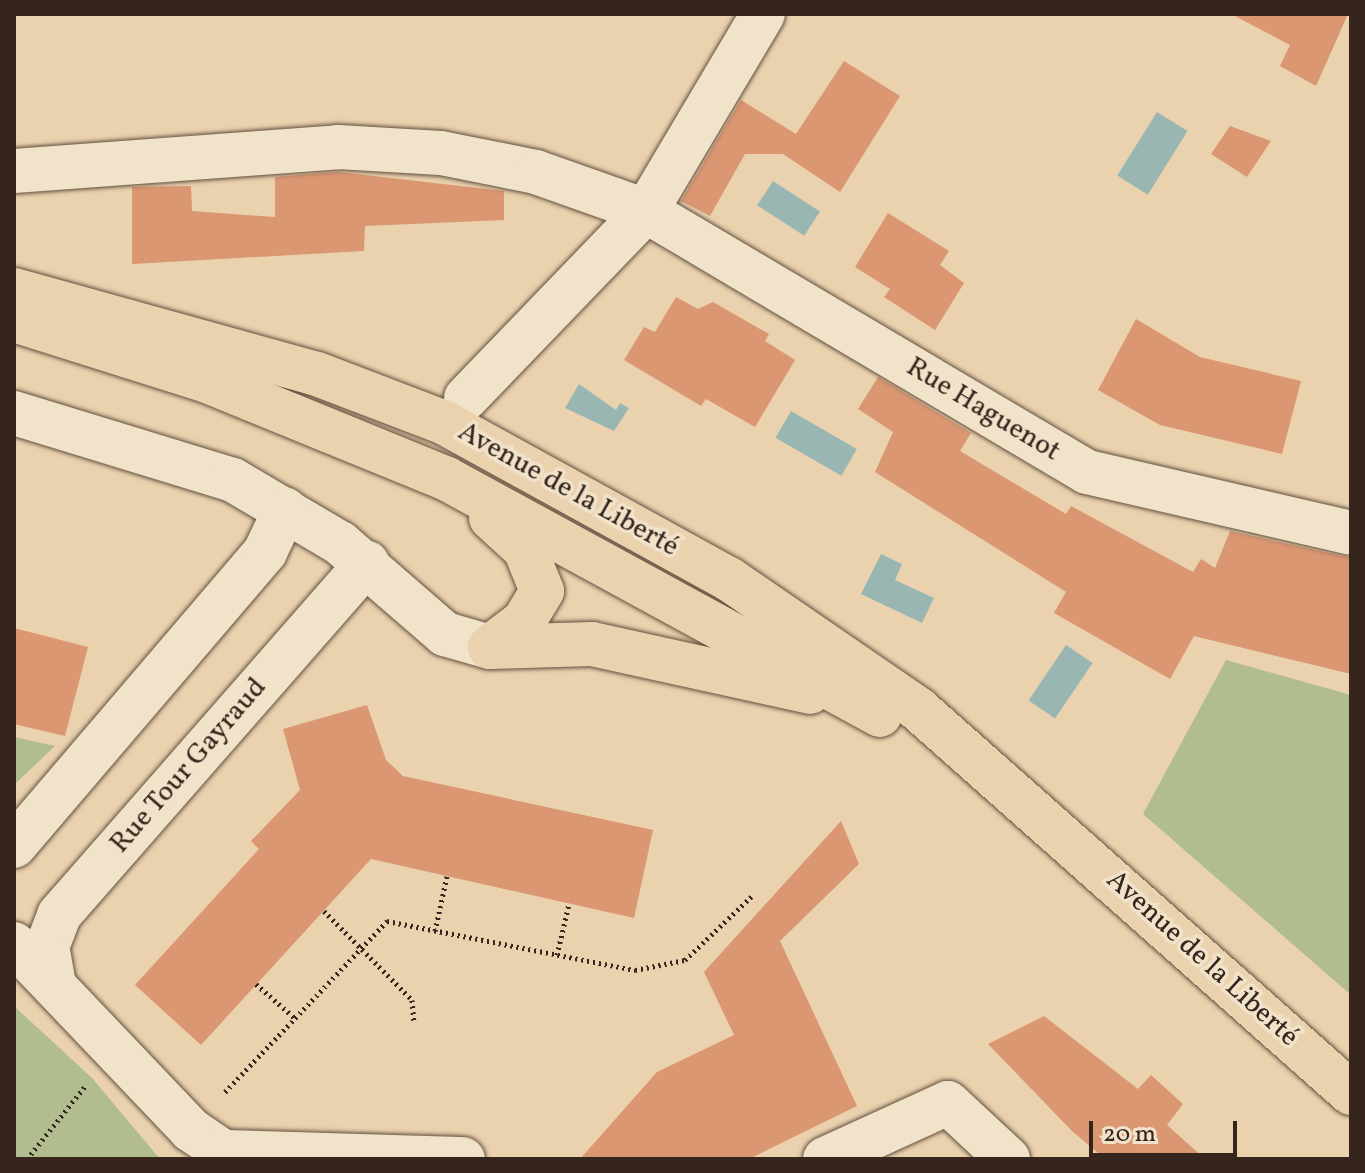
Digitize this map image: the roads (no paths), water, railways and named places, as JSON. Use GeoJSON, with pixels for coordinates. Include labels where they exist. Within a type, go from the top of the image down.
{"type":"FeatureCollection","features":[{"type":"Feature","properties":{"kind":"main road","name":"Avenue de la Liberté"},"geometry":{"type":"LineString","coordinates":[[14,290],[317,374],[469,435],[729,579],[918,709],[1054,826],[1351,1093]]}},
{"type":"Feature","properties":{"kind":"main road","name":"Avenue de la Liberté"},"geometry":{"type":"LineString","coordinates":[[14,320],[207,381],[447,479],[863,704],[1054,826]]}},
{"type":"Feature","properties":{"kind":"main road"},"geometry":{"type":"LineString","coordinates":[[447,479],[536,568],[542,591],[524,621],[490,647]]}},
{"type":"Feature","properties":{"kind":"main road"},"geometry":{"type":"LineString","coordinates":[[490,647],[592,644],[863,704]]}},
{"type":"Feature","properties":{"kind":"street"},"geometry":{"type":"LineString","coordinates":[[466,398],[646,211],[763,14]]}},
{"type":"Feature","properties":{"kind":"street","name":"Rue Haguenot"},"geometry":{"type":"LineString","coordinates":[[14,171],[338,147],[441,153],[536,172],[646,211],[1087,472],[1351,533]]}},
{"type":"Feature","properties":{"kind":"street"},"geometry":{"type":"LineString","coordinates":[[14,413],[233,480],[367,563],[445,634],[490,647]]}},
{"type":"Feature","properties":{"kind":"street"},"geometry":{"type":"LineString","coordinates":[[14,846],[265,552],[285,510]]}},
{"type":"Feature","properties":{"kind":"street","name":"Rue Tour Gayraud"},"geometry":{"type":"LineString","coordinates":[[54,985],[47,947],[59,915],[367,563]]}},
{"type":"Feature","properties":{"kind":"street"},"geometry":{"type":"LineString","coordinates":[[14,944],[191,1130],[224,1152],[463,1159]]}},
{"type":"Feature","properties":{"kind":"street"},"geometry":{"type":"LineString","coordinates":[[825,1159],[948,1103],[1008,1159]]}},
{"type":"Feature","properties":{"kind":"water"},"geometry":{"type":"Polygon","coordinates":[[[1157,112],[1188,131],[1148,195],[1117,176],[1157,112]]]}},
{"type":"Feature","properties":{"kind":"water"},"geometry":{"type":"Polygon","coordinates":[[[773,181],[820,211],[804,236],[757,205],[773,181]]]}},
{"type":"Feature","properties":{"kind":"water"},"geometry":{"type":"Polygon","coordinates":[[[579,384],[616,410],[620,403],[629,408],[614,431],[565,408],[579,384]]]}},
{"type":"Feature","properties":{"kind":"water"},"geometry":{"type":"Polygon","coordinates":[[[791,411],[857,449],[841,476],[776,438],[791,411]]]}},
{"type":"Feature","properties":{"kind":"water"},"geometry":{"type":"Polygon","coordinates":[[[881,554],[902,564],[895,580],[934,598],[922,623],[861,594],[881,554]]]}},
{"type":"Feature","properties":{"kind":"water"},"geometry":{"type":"Polygon","coordinates":[[[1066,645],[1093,663],[1055,718],[1029,701],[1066,645]]]}}]}
